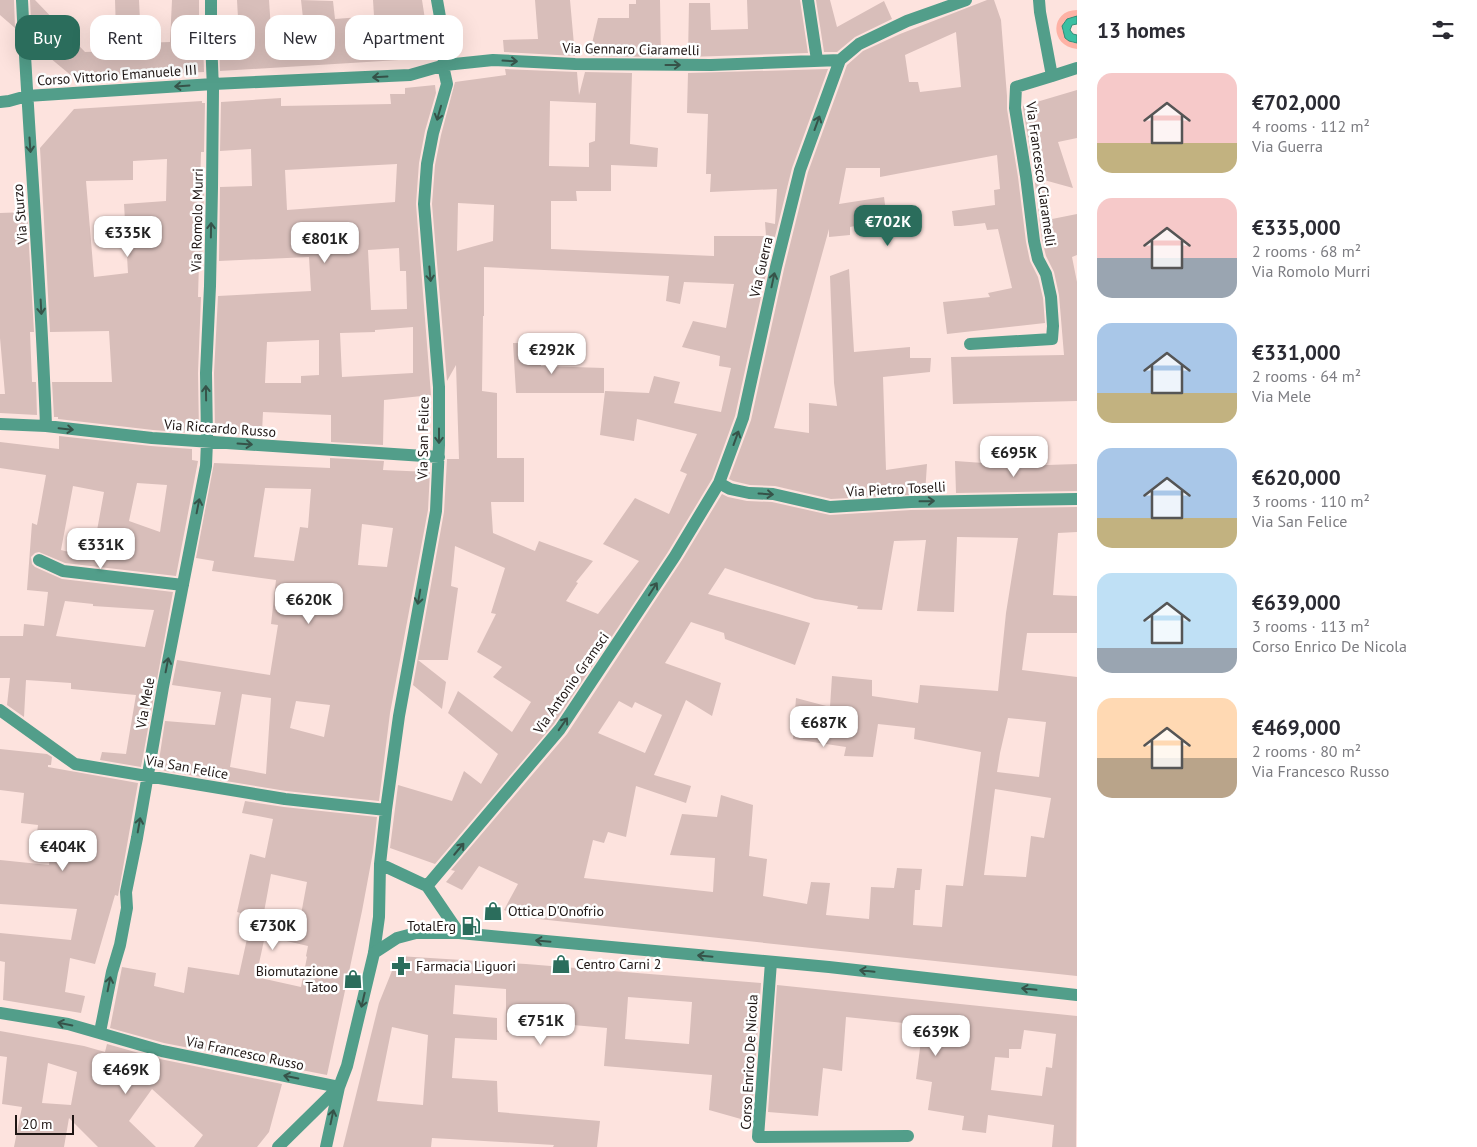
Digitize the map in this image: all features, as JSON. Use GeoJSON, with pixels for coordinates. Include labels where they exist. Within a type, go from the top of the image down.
{"type":"FeatureCollection","features":[{"type":"Feature","properties":{"kind":"street","name":"Via Sturzo"},"geometry":{"type":"LineString","coordinates":[[22,0],[26,96],[39,259],[46,426]]}},
{"type":"Feature","properties":{"kind":"street","name":"Via Romolo Murri"},"geometry":{"type":"LineString","coordinates":[[207,441],[206,373],[210,276],[213,84],[211,0]]}},
{"type":"Feature","properties":{"kind":"street","name":"Via San Felice"},"geometry":{"type":"LineString","coordinates":[[326,1147],[339,1087],[347,1066],[374,953],[380,917],[380,864],[400,706],[436,511],[439,457],[439,387],[424,204],[427,164],[447,84],[444,66],[443,34],[437,0]]}},
{"type":"Feature","properties":{"kind":"street"},"geometry":{"type":"LineString","coordinates":[[808,0],[817,60]]}},
{"type":"Feature","properties":{"kind":"street"},"geometry":{"type":"LineString","coordinates":[[840,60],[859,44],[908,21],[966,0]]}},
{"type":"Feature","properties":{"kind":"street"},"geometry":{"type":"LineString","coordinates":[[1040,0],[1041,22],[1052,76],[1077,68]]}},
{"type":"Feature","properties":{"kind":"street","name":"Via Gennaro Ciaramelli"},"geometry":{"type":"LineString","coordinates":[[444,66],[493,60],[575,64],[662,65],[840,60]]}},
{"type":"Feature","properties":{"kind":"street","name":"Via Guerra"},"geometry":{"type":"LineString","coordinates":[[719,484],[743,418],[776,267],[800,170],[840,60]]}},
{"type":"Feature","properties":{"kind":"street","name":"Corso Vittorio Emanuele III"},"geometry":{"type":"LineString","coordinates":[[0,102],[26,96],[213,84],[410,76],[444,66]]}},
{"type":"Feature","properties":{"kind":"street","name":"Via Francesco Ciaramelli"},"geometry":{"type":"LineString","coordinates":[[970,344],[1052,339],[1051,297],[1046,274],[1038,259],[1034,241],[1026,176],[1014,108],[1016,86],[1052,76]]}},
{"type":"Feature","properties":{"kind":"street","name":"Via Riccardo Russo"},"geometry":{"type":"LineString","coordinates":[[0,424],[46,426],[152,438],[439,457]]}},
{"type":"Feature","properties":{"kind":"street","name":"Via Mele"},"geometry":{"type":"LineString","coordinates":[[100,1032],[127,908],[126,892],[206,466],[207,441]]}},
{"type":"Feature","properties":{"kind":"street","name":"Via Pietro Toselli"},"geometry":{"type":"LineString","coordinates":[[719,484],[730,489],[749,493],[773,494],[830,507],[911,502],[1077,499]]}},
{"type":"Feature","properties":{"kind":"street","name":"Via Antonio Gramsci"},"geometry":{"type":"LineString","coordinates":[[427,886],[560,728],[675,556],[719,484]]}},
{"type":"Feature","properties":{"kind":"street"},"geometry":{"type":"LineString","coordinates":[[39,560],[63,571],[184,585]]}},
{"type":"Feature","properties":{"kind":"street","name":"Via San Felice"},"geometry":{"type":"LineString","coordinates":[[0,710],[75,764],[276,797],[386,810]]}},
{"type":"Feature","properties":{"kind":"street"},"geometry":{"type":"LineString","coordinates":[[380,864],[427,886],[459,933]]}},
{"type":"Feature","properties":{"kind":"street"},"geometry":{"type":"LineString","coordinates":[[374,953],[397,938],[416,932],[459,933],[771,962],[1077,995]]}},
{"type":"Feature","properties":{"kind":"street","name":"Corso Enrico De Nicola"},"geometry":{"type":"LineString","coordinates":[[771,962],[758,1137],[908,1136]]}},
{"type":"Feature","properties":{"kind":"street","name":"Via Francesco Russo"},"geometry":{"type":"LineString","coordinates":[[0,1013],[68,1024],[162,1051],[339,1087]]}},
{"type":"Feature","properties":{"kind":"street"},"geometry":{"type":"LineString","coordinates":[[278,1147],[339,1087]]}},
{"type":"Feature","properties":{"kind":"shaded area"},"geometry":{"type":"Polygon","coordinates":[[[1077,10],[1077,16],[1064,22],[1062,30],[1073,43],[1077,43],[1077,49],[1061,42],[1056,28],[1062,16],[1077,10]]]}},
{"type":"Feature","properties":{"kind":"shaded area"},"geometry":{"type":"Polygon","coordinates":[[[1077,16],[1077,24],[1072,25],[1070,30],[1073,34],[1077,35],[1077,43],[1065,38],[1062,26],[1067,19],[1077,16]]]}},
{"type":"Feature","properties":{"kind":"building"},"geometry":{"type":"Polygon","coordinates":[[[0,0],[14,0],[15,28],[0,15],[0,0]]]}},
{"type":"Feature","properties":{"kind":"building"},"geometry":{"type":"Polygon","coordinates":[[[30,0],[35,0],[49,15],[31,15],[30,0]]]}},
{"type":"Feature","properties":{"kind":"building"},"geometry":{"type":"Polygon","coordinates":[[[115,0],[139,0],[140,15],[115,15],[115,0]]]}},
{"type":"Feature","properties":{"kind":"building"},"geometry":{"type":"Polygon","coordinates":[[[172,0],[199,0],[199,15],[171,15],[172,0]]]}},
{"type":"Feature","properties":{"kind":"building"},"geometry":{"type":"Polygon","coordinates":[[[237,0],[269,0],[270,15],[265,15],[265,60],[335,60],[335,19],[345,18],[345,60],[399,60],[220,71],[220,60],[255,60],[255,15],[238,15],[237,0]]]}},
{"type":"Feature","properties":{"kind":"building"},"geometry":{"type":"Polygon","coordinates":[[[301,0],[333,1],[335,15],[303,15],[301,0]]]}},
{"type":"Feature","properties":{"kind":"building"},"geometry":{"type":"Polygon","coordinates":[[[373,0],[422,0],[424,15],[374,15],[373,0]]]}},
{"type":"Feature","properties":{"kind":"building"},"geometry":{"type":"Polygon","coordinates":[[[535,0],[570,0],[575,56],[504,52],[503,40],[538,39],[535,0]]]}},
{"type":"Feature","properties":{"kind":"building"},"geometry":{"type":"Polygon","coordinates":[[[636,0],[660,0],[661,57],[589,56],[598,18],[629,18],[629,4],[636,4],[636,0]]]}},
{"type":"Feature","properties":{"kind":"building"},"geometry":{"type":"Polygon","coordinates":[[[747,0],[800,0],[808,53],[688,57],[689,3],[710,3],[711,30],[748,29],[747,0]]]}},
{"type":"Feature","properties":{"kind":"building"},"geometry":{"type":"Polygon","coordinates":[[[816,0],[830,0],[837,27],[884,1],[892,19],[855,37],[837,52],[824,52],[816,0]]]}},
{"type":"Feature","properties":{"kind":"building"},"geometry":{"type":"Polygon","coordinates":[[[987,0],[994,0],[1001,20],[1007,109],[1026,242],[1030,261],[1038,277],[1043,298],[1045,323],[947,334],[943,302],[990,297],[988,293],[1012,288],[998,229],[987,230],[985,223],[954,226],[952,211],[995,205],[994,190],[1000,189],[997,155],[880,177],[880,168],[846,168],[839,204],[884,197],[887,219],[850,227],[850,235],[829,237],[829,229],[774,428],[809,433],[809,403],[837,406],[834,383],[830,276],[849,269],[854,352],[910,347],[910,358],[931,358],[930,372],[883,377],[886,470],[927,464],[925,494],[831,499],[775,486],[750,485],[733,481],[729,479],[751,420],[784,269],[808,172],[847,65],[863,51],[900,34],[987,0]],[[956,32],[905,55],[909,82],[918,82],[920,92],[961,87],[956,32]]]}},
{"type":"Feature","properties":{"kind":"building"},"geometry":{"type":"Polygon","coordinates":[[[171,21],[171,60],[204,60],[204,72],[73,77],[52,60],[80,60],[80,47],[85,52],[90,52],[90,60],[161,60],[161,42],[170,42],[171,21]]]}},
{"type":"Feature","properties":{"kind":"building"},"geometry":{"type":"Polygon","coordinates":[[[505,69],[577,72],[579,95],[585,72],[632,73],[630,144],[658,148],[657,167],[611,165],[611,191],[576,191],[577,201],[551,201],[551,249],[714,256],[714,236],[766,236],[765,222],[775,224],[777,189],[710,192],[711,174],[706,174],[708,114],[687,113],[688,73],[828,69],[792,168],[768,265],[735,416],[712,479],[668,552],[554,724],[435,864],[390,848],[398,785],[452,801],[464,771],[481,784],[498,754],[448,713],[458,691],[512,732],[531,702],[493,677],[502,667],[477,652],[496,614],[491,613],[505,568],[455,546],[451,586],[458,588],[448,660],[418,660],[446,682],[442,709],[413,685],[444,512],[447,459],[459,459],[456,365],[447,381],[432,204],[435,165],[455,82],[506,75],[505,69]],[[550,101],[549,166],[589,167],[589,143],[595,141],[596,103],[550,101]],[[458,203],[457,251],[493,241],[494,205],[458,203]],[[484,267],[482,391],[497,393],[497,458],[524,458],[524,502],[491,502],[493,533],[535,551],[539,541],[593,561],[576,582],[578,583],[566,601],[598,614],[639,561],[603,544],[635,498],[669,514],[687,474],[680,471],[697,434],[637,419],[634,441],[600,435],[605,391],[649,393],[654,376],[680,382],[674,403],[721,412],[731,368],[719,366],[720,356],[682,347],[693,321],[726,328],[734,284],[684,282],[680,304],[666,301],[669,276],[484,267]]]}},
{"type":"Feature","properties":{"kind":"building"},"geometry":{"type":"Polygon","coordinates":[[[435,85],[436,93],[425,131],[419,163],[416,204],[431,395],[384,400],[383,445],[331,442],[331,415],[263,412],[262,432],[249,430],[248,435],[215,432],[214,373],[218,296],[311,291],[309,257],[219,261],[220,187],[252,186],[251,149],[220,151],[221,102],[281,98],[281,106],[391,104],[390,94],[405,94],[405,88],[435,85]],[[397,164],[285,170],[287,210],[395,202],[397,164]],[[399,248],[368,250],[371,310],[407,309],[406,271],[400,271],[399,248]],[[413,327],[375,330],[375,332],[340,333],[342,377],[413,373],[413,327]],[[319,340],[267,342],[265,383],[301,383],[301,376],[319,375],[319,340]]]}},
{"type":"Feature","properties":{"kind":"building"},"geometry":{"type":"Polygon","coordinates":[[[1077,90],[1077,138],[1058,142],[1073,188],[1044,180],[1052,219],[1077,214],[1077,255],[1072,257],[1077,282],[1077,401],[953,404],[951,357],[1064,355],[1059,295],[1054,272],[1046,256],[1042,240],[1023,106],[1077,90]]]}},
{"type":"Feature","properties":{"kind":"building"},"geometry":{"type":"Polygon","coordinates":[[[202,101],[202,103],[205,103],[204,152],[201,152],[200,187],[204,187],[202,262],[199,262],[198,297],[201,297],[198,373],[199,431],[193,431],[193,433],[153,430],[54,417],[52,382],[112,382],[109,331],[50,332],[40,148],[74,109],[202,101]],[[167,159],[133,161],[133,180],[86,181],[94,277],[128,273],[124,204],[166,201],[167,159]]]}},
{"type":"Feature","properties":{"kind":"building"},"geometry":{"type":"Polygon","coordinates":[[[27,212],[34,332],[30,332],[32,382],[36,382],[37,415],[0,413],[0,394],[5,394],[0,338],[0,213],[27,212]]]}},
{"type":"Feature","properties":{"kind":"building"},"geometry":{"type":"Polygon","coordinates":[[[513,343],[539,343],[541,366],[604,368],[604,393],[516,393],[513,343]]]}},
{"type":"Feature","properties":{"kind":"building"},"geometry":{"type":"Polygon","coordinates":[[[59,436],[192,449],[192,460],[198,461],[176,576],[65,563],[39,552],[31,557],[32,564],[35,567],[62,579],[173,592],[141,767],[100,760],[102,752],[126,754],[136,695],[71,689],[71,683],[26,680],[24,717],[7,705],[10,678],[0,678],[0,636],[23,636],[24,624],[44,626],[48,592],[27,590],[32,523],[37,525],[46,475],[0,468],[0,442],[59,449],[59,436]],[[137,483],[129,521],[160,532],[167,485],[137,483]],[[73,486],[61,550],[92,558],[104,492],[73,486]],[[65,601],[56,636],[145,647],[154,610],[93,606],[93,604],[65,601]]]}},
{"type":"Feature","properties":{"kind":"building"},"geometry":{"type":"Polygon","coordinates":[[[330,458],[384,461],[383,470],[430,472],[428,510],[390,713],[379,801],[286,791],[165,771],[158,767],[165,721],[215,725],[221,692],[172,685],[177,660],[270,675],[278,625],[271,624],[276,580],[212,571],[214,561],[196,558],[214,463],[330,468],[330,458]],[[265,488],[254,557],[294,561],[300,527],[308,528],[311,489],[265,488]],[[362,524],[358,565],[387,567],[393,528],[362,524]],[[242,694],[230,767],[266,774],[271,698],[242,694]],[[296,701],[290,728],[324,737],[330,705],[296,701]]]}},
{"type":"Feature","properties":{"kind":"building"},"geometry":{"type":"Polygon","coordinates":[[[997,460],[1018,460],[1018,466],[1077,464],[1077,491],[956,493],[955,461],[998,464],[997,460]]]}},
{"type":"Feature","properties":{"kind":"building"},"geometry":{"type":"Polygon","coordinates":[[[722,494],[747,501],[772,502],[830,515],[911,510],[1077,507],[1077,532],[1058,533],[1053,595],[1077,596],[1077,633],[1027,633],[1022,670],[1077,677],[1077,976],[529,918],[504,910],[518,884],[479,866],[462,890],[446,882],[455,871],[451,870],[567,734],[682,560],[722,494]],[[957,537],[954,612],[917,611],[926,540],[894,541],[882,610],[857,609],[858,606],[815,599],[725,568],[708,594],[810,623],[795,665],[725,639],[724,633],[691,622],[665,663],[721,683],[712,716],[686,700],[654,775],[691,786],[686,803],[636,786],[626,837],[608,832],[604,843],[593,840],[584,878],[713,892],[715,858],[670,855],[682,814],[717,817],[721,795],[753,805],[749,856],[767,859],[763,896],[807,904],[811,882],[830,883],[826,915],[869,919],[871,887],[894,888],[897,868],[922,869],[920,890],[915,890],[913,925],[942,927],[946,885],[963,886],[981,752],[914,739],[915,728],[878,724],[873,757],[844,756],[846,747],[793,739],[796,698],[830,707],[832,676],[872,680],[872,696],[918,703],[920,685],[998,691],[1006,613],[1018,538],[957,537]],[[619,701],[598,733],[645,753],[662,715],[635,702],[632,708],[619,701]],[[1008,718],[997,772],[1039,777],[1046,722],[1008,718]],[[995,789],[984,875],[1026,877],[1031,836],[1044,838],[1051,798],[995,789]]]}},
{"type":"Feature","properties":{"kind":"building"},"geometry":{"type":"Polygon","coordinates":[[[0,749],[47,754],[52,757],[51,765],[48,765],[48,767],[138,783],[118,896],[115,895],[95,964],[70,958],[65,992],[85,996],[81,1013],[3,1000],[5,962],[0,961],[0,933],[71,940],[77,909],[0,904],[0,860],[49,865],[52,835],[37,833],[38,825],[21,823],[24,793],[0,790],[0,749]]]}},
{"type":"Feature","properties":{"kind":"building"},"geometry":{"type":"Polygon","coordinates":[[[245,801],[377,817],[373,852],[362,911],[327,1075],[164,1043],[110,1028],[122,967],[156,973],[154,986],[184,993],[188,967],[239,975],[252,916],[237,912],[250,854],[265,858],[273,819],[242,813],[245,801]],[[271,874],[264,912],[300,920],[307,882],[271,874]],[[265,936],[256,977],[301,987],[308,946],[265,936]]]}},
{"type":"Feature","properties":{"kind":"building"},"geometry":{"type":"Polygon","coordinates":[[[398,956],[526,964],[761,983],[752,1111],[749,1110],[748,1121],[709,1110],[712,1075],[604,1066],[607,1028],[527,1021],[526,1034],[506,1032],[506,989],[455,985],[453,1014],[497,1018],[497,1040],[455,1038],[452,1078],[497,1081],[498,1112],[600,1121],[597,1147],[553,1147],[554,1145],[432,1138],[431,1147],[343,1147],[379,1003],[398,956]],[[628,997],[625,1039],[689,1044],[692,1002],[628,997]],[[392,1027],[377,1101],[423,1105],[428,1035],[392,1027]]]}},
{"type":"Feature","properties":{"kind":"building"},"geometry":{"type":"Polygon","coordinates":[[[777,985],[1077,1016],[1076,1147],[1052,1147],[1054,1125],[988,1115],[986,1133],[962,1130],[964,1116],[928,1110],[932,1082],[916,1079],[923,1025],[846,1017],[842,1071],[823,1068],[818,1116],[768,1112],[777,985]],[[1024,1030],[1021,1049],[1009,1049],[1009,1058],[995,1057],[991,1090],[1042,1096],[1046,1067],[1052,1068],[1056,1034],[1024,1030]]]}},
{"type":"Feature","properties":{"kind":"building"},"geometry":{"type":"Polygon","coordinates":[[[0,1031],[84,1046],[105,1052],[107,1044],[160,1059],[282,1084],[269,1132],[257,1147],[194,1147],[203,1135],[152,1089],[129,1121],[156,1147],[98,1147],[69,1118],[64,1147],[14,1147],[22,1107],[2,1104],[7,1057],[0,1056],[0,1031]],[[48,1063],[42,1103],[71,1105],[77,1072],[48,1063]]]}},
{"type":"Feature","properties":{"kind":"place","name":"Ottica D'Onofrio"},"geometry":{"type":"Point","coordinates":[493,911]}},
{"type":"Feature","properties":{"kind":"place","name":"TotalErg"},"geometry":{"type":"Point","coordinates":[471,926]}},
{"type":"Feature","properties":{"kind":"place","name":"Centro Carni 2"},"geometry":{"type":"Point","coordinates":[561,964]}},
{"type":"Feature","properties":{"kind":"place","name":"Farmacia Liguori"},"geometry":{"type":"Point","coordinates":[401,966]}},
{"type":"Feature","properties":{"kind":"place","name":"Biomutazione Tatoo"},"geometry":{"type":"Point","coordinates":[353,979]}}]}
